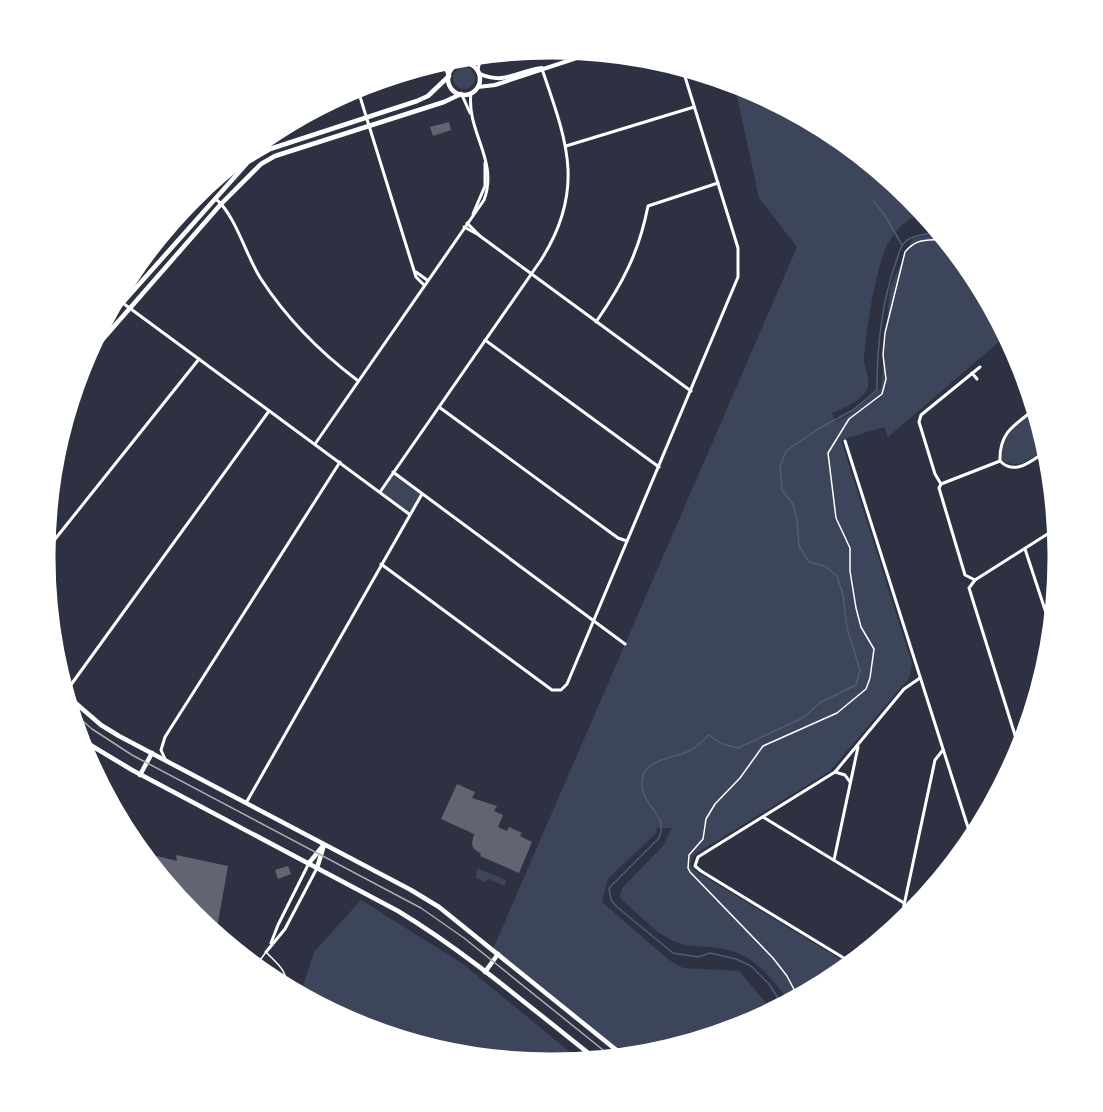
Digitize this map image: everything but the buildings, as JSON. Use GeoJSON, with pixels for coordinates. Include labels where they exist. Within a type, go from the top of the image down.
{"type":"FeatureCollection","features":[{"type":"Feature","properties":{"kind":"main road"},"geometry":{"type":"LineString","coordinates":[[478,87],[495,85],[572,59]]}},
{"type":"Feature","properties":{"kind":"main road"},"geometry":{"type":"LineString","coordinates":[[471,65],[492,79],[542,69]]}},
{"type":"Feature","properties":{"kind":"main road"},"geometry":{"type":"LineString","coordinates":[[129,294],[248,162],[270,149],[416,102],[428,96],[449,76],[452,68]]}},
{"type":"Feature","properties":{"kind":"main road"},"geometry":{"type":"LineString","coordinates":[[446,70],[450,86],[461,94]]}},
{"type":"Feature","properties":{"kind":"main road"},"geometry":{"type":"LineString","coordinates":[[104,338],[221,204],[261,164],[275,156],[456,98],[461,94],[471,93],[478,87],[479,72]]}},
{"type":"Feature","properties":{"kind":"main road"},"geometry":{"type":"LineString","coordinates":[[416,102],[418,110]]}},
{"type":"Feature","properties":{"kind":"main road"},"geometry":{"type":"LineString","coordinates":[[76,703],[101,724],[166,761],[439,907],[615,1049]]}},
{"type":"Feature","properties":{"kind":"main road"},"geometry":{"type":"LineString","coordinates":[[92,745],[140,775],[309,863],[423,926],[588,1052]]}},
{"type":"Feature","properties":{"kind":"main road"},"geometry":{"type":"LineString","coordinates":[[140,775],[152,753]]}},
{"type":"Feature","properties":{"kind":"main road"},"geometry":{"type":"LineString","coordinates":[[309,863],[324,845]]}},
{"type":"Feature","properties":{"kind":"main road"},"geometry":{"type":"LineString","coordinates":[[317,868],[324,845]]}},
{"type":"Feature","properties":{"kind":"main road"},"geometry":{"type":"LineString","coordinates":[[485,972],[498,954]]}},
{"type":"Feature","properties":{"kind":"street"},"geometry":{"type":"LineString","coordinates":[[479,72],[480,64]]}},
{"type":"Feature","properties":{"kind":"street"},"geometry":{"type":"LineString","coordinates":[[380,492],[532,273],[555,236],[564,208],[568,181],[566,146],[542,69]]}},
{"type":"Feature","properties":{"kind":"street"},"geometry":{"type":"LineString","coordinates":[[381,564],[552,690],[561,690],[567,684],[738,278],[738,248],[685,76]]}},
{"type":"Feature","properties":{"kind":"street"},"geometry":{"type":"LineString","coordinates":[[471,93],[472,117]]}},
{"type":"Feature","properties":{"kind":"street"},"geometry":{"type":"LineString","coordinates":[[315,444],[427,280],[479,209],[487,192],[489,170],[472,117],[461,94]]}},
{"type":"Feature","properties":{"kind":"street"},"geometry":{"type":"LineString","coordinates":[[360,96],[418,280],[424,285]]}},
{"type":"Feature","properties":{"kind":"street"},"geometry":{"type":"LineString","coordinates":[[566,146],[694,107]]}},
{"type":"Feature","properties":{"kind":"street"},"geometry":{"type":"LineString","coordinates":[[596,322],[621,285],[633,260],[642,235],[648,206],[718,183]]}},
{"type":"Feature","properties":{"kind":"street"},"geometry":{"type":"LineString","coordinates":[[214,198],[227,210],[249,259],[272,295],[297,327],[315,346],[357,381]]}},
{"type":"Feature","properties":{"kind":"street"},"geometry":{"type":"LineString","coordinates":[[467,223],[480,236]]}},
{"type":"Feature","properties":{"kind":"street"},"geometry":{"type":"LineString","coordinates":[[464,227],[532,273],[691,391]]}},
{"type":"Feature","properties":{"kind":"street"},"geometry":{"type":"LineString","coordinates":[[415,271],[427,280]]}},
{"type":"Feature","properties":{"kind":"street"},"geometry":{"type":"LineString","coordinates":[[124,303],[409,514]]}},
{"type":"Feature","properties":{"kind":"street"},"geometry":{"type":"LineString","coordinates":[[485,340],[659,467]]}},
{"type":"Feature","properties":{"kind":"street"},"geometry":{"type":"LineString","coordinates":[[54,540],[200,359]]}},
{"type":"Feature","properties":{"kind":"street"},"geometry":{"type":"LineString","coordinates":[[941,483],[934,474],[919,422],[921,415],[980,367]]}},
{"type":"Feature","properties":{"kind":"street"},"geometry":{"type":"LineString","coordinates":[[972,373],[977,379]]}},
{"type":"Feature","properties":{"kind":"street"},"geometry":{"type":"LineString","coordinates":[[439,406],[618,538],[627,541]]}},
{"type":"Feature","properties":{"kind":"street"},"geometry":{"type":"LineString","coordinates":[[71,685],[269,411]]}},
{"type":"Feature","properties":{"kind":"street"},"geometry":{"type":"LineString","coordinates":[[1000,461],[1000,449],[1006,433],[1028,414]]}},
{"type":"Feature","properties":{"kind":"street"},"geometry":{"type":"LineString","coordinates":[[845,441],[968,827]]}},
{"type":"Feature","properties":{"kind":"street"},"geometry":{"type":"LineString","coordinates":[[941,483],[1000,461],[1009,466],[1021,467],[1038,456]]}},
{"type":"Feature","properties":{"kind":"street"},"geometry":{"type":"LineString","coordinates":[[166,761],[161,750],[165,737],[340,462]]}},
{"type":"Feature","properties":{"kind":"street"},"geometry":{"type":"LineString","coordinates":[[393,472],[625,644]]}},
{"type":"Feature","properties":{"kind":"street"},"geometry":{"type":"LineString","coordinates":[[941,483],[939,488],[965,575],[975,580]]}},
{"type":"Feature","properties":{"kind":"street"},"geometry":{"type":"LineString","coordinates":[[246,803],[422,494]]}},
{"type":"Feature","properties":{"kind":"street"},"geometry":{"type":"LineString","coordinates":[[1015,736],[969,588],[975,580],[1048,534]]}},
{"type":"Feature","properties":{"kind":"street"},"geometry":{"type":"LineString","coordinates":[[1025,549],[1046,612]]}},
{"type":"Feature","properties":{"kind":"street"},"geometry":{"type":"LineString","coordinates":[[844,958],[697,869],[696,860],[698,856],[835,772],[904,689],[920,678]]}},
{"type":"Feature","properties":{"kind":"street"},"geometry":{"type":"LineString","coordinates":[[834,860],[858,745]]}},
{"type":"Feature","properties":{"kind":"street"},"geometry":{"type":"LineString","coordinates":[[903,908],[935,760],[943,750]]}},
{"type":"Feature","properties":{"kind":"street"},"geometry":{"type":"LineString","coordinates":[[835,772],[845,775],[850,782]]}},
{"type":"Feature","properties":{"kind":"street"},"geometry":{"type":"LineString","coordinates":[[763,817],[904,903]]}},
{"type":"Feature","properties":{"kind":"street"},"geometry":{"type":"LineString","coordinates":[[270,947],[278,925],[309,863]]}},
{"type":"Feature","properties":{"kind":"street"},"geometry":{"type":"LineString","coordinates":[[266,952],[285,929],[317,868]]}},
{"type":"Feature","properties":{"kind":"lane"},"geometry":{"type":"LineString","coordinates":[[261,959],[266,952],[285,976]]}},
{"type":"Feature","properties":{"kind":"path"},"geometry":{"type":"LineString","coordinates":[[794,990],[773,958],[690,872],[689,855],[703,839],[706,819],[715,804],[740,778],[763,746],[837,713],[866,689],[874,649],[861,627],[856,608],[850,571],[850,548],[836,518],[828,453],[849,419],[882,394],[886,379],[883,355],[885,333],[905,252],[912,243],[919,240],[935,239]]}},
{"type":"Feature","properties":{"kind":"shaded area"},"geometry":{"type":"Polygon","coordinates":[[[464,67],[472,70],[475,78],[472,86],[464,89],[456,86],[453,78],[456,70],[464,67]]]}},
{"type":"Feature","properties":{"kind":"shaded area"},"geometry":{"type":"Polygon","coordinates":[[[736,94],[772,110],[828,142],[880,182],[915,216],[894,235],[883,256],[872,301],[864,359],[868,386],[859,399],[832,413],[835,422],[850,414],[881,388],[890,287],[913,238],[932,235],[965,280],[1000,341],[888,437],[884,427],[841,440],[912,663],[910,677],[830,771],[697,853],[691,861],[694,870],[842,960],[784,995],[760,967],[741,955],[730,950],[682,944],[665,937],[620,896],[622,888],[662,847],[672,828],[656,828],[657,832],[608,879],[602,902],[669,960],[683,968],[739,971],[767,1004],[742,1016],[680,1037],[616,1049],[493,949],[797,247],[759,198],[736,94]]]}},
{"type":"Feature","properties":{"kind":"shaded area"},"geometry":{"type":"Polygon","coordinates":[[[1029,416],[1038,453],[1025,462],[1014,464],[1002,460],[1002,451],[1007,437],[1029,416]]]}},
{"type":"Feature","properties":{"kind":"shaded area"},"geometry":{"type":"Polygon","coordinates":[[[393,473],[422,494],[409,514],[380,492],[393,473]]]}},
{"type":"Feature","properties":{"kind":"shaded area"},"geometry":{"type":"Polygon","coordinates":[[[477,868],[506,880],[505,886],[489,879],[485,882],[476,878],[477,868]]]}},
{"type":"Feature","properties":{"kind":"shaded area"},"geometry":{"type":"Polygon","coordinates":[[[361,900],[463,964],[571,1053],[519,1052],[454,1044],[423,1037],[361,1016],[303,987],[314,952],[361,900]]]}},
{"type":"Feature","properties":{"kind":"waterway"},"geometry":{"type":"LineString","coordinates":[[873,201],[884,214],[902,245]]}},
{"type":"Feature","properties":{"kind":"waterway"},"geometry":{"type":"LineString","coordinates":[[778,999],[769,984],[751,966],[736,959],[710,953],[698,957],[673,953],[617,907],[611,900],[609,888],[659,838],[661,822],[642,789],[644,772],[649,767],[691,750],[709,735],[722,744],[738,748],[803,718],[821,702],[856,685],[860,670],[847,628],[843,595],[837,576],[825,566],[809,562],[799,546],[797,519],[793,504],[782,490],[780,466],[786,451],[820,428],[853,410],[877,390],[883,309],[900,249],[913,237],[931,234]]}},
{"type":"Feature","properties":{"kind":"tram line"},"geometry":{"type":"LineString","coordinates":[[82,720],[132,755],[421,908],[464,938],[603,1050]]}}]}
